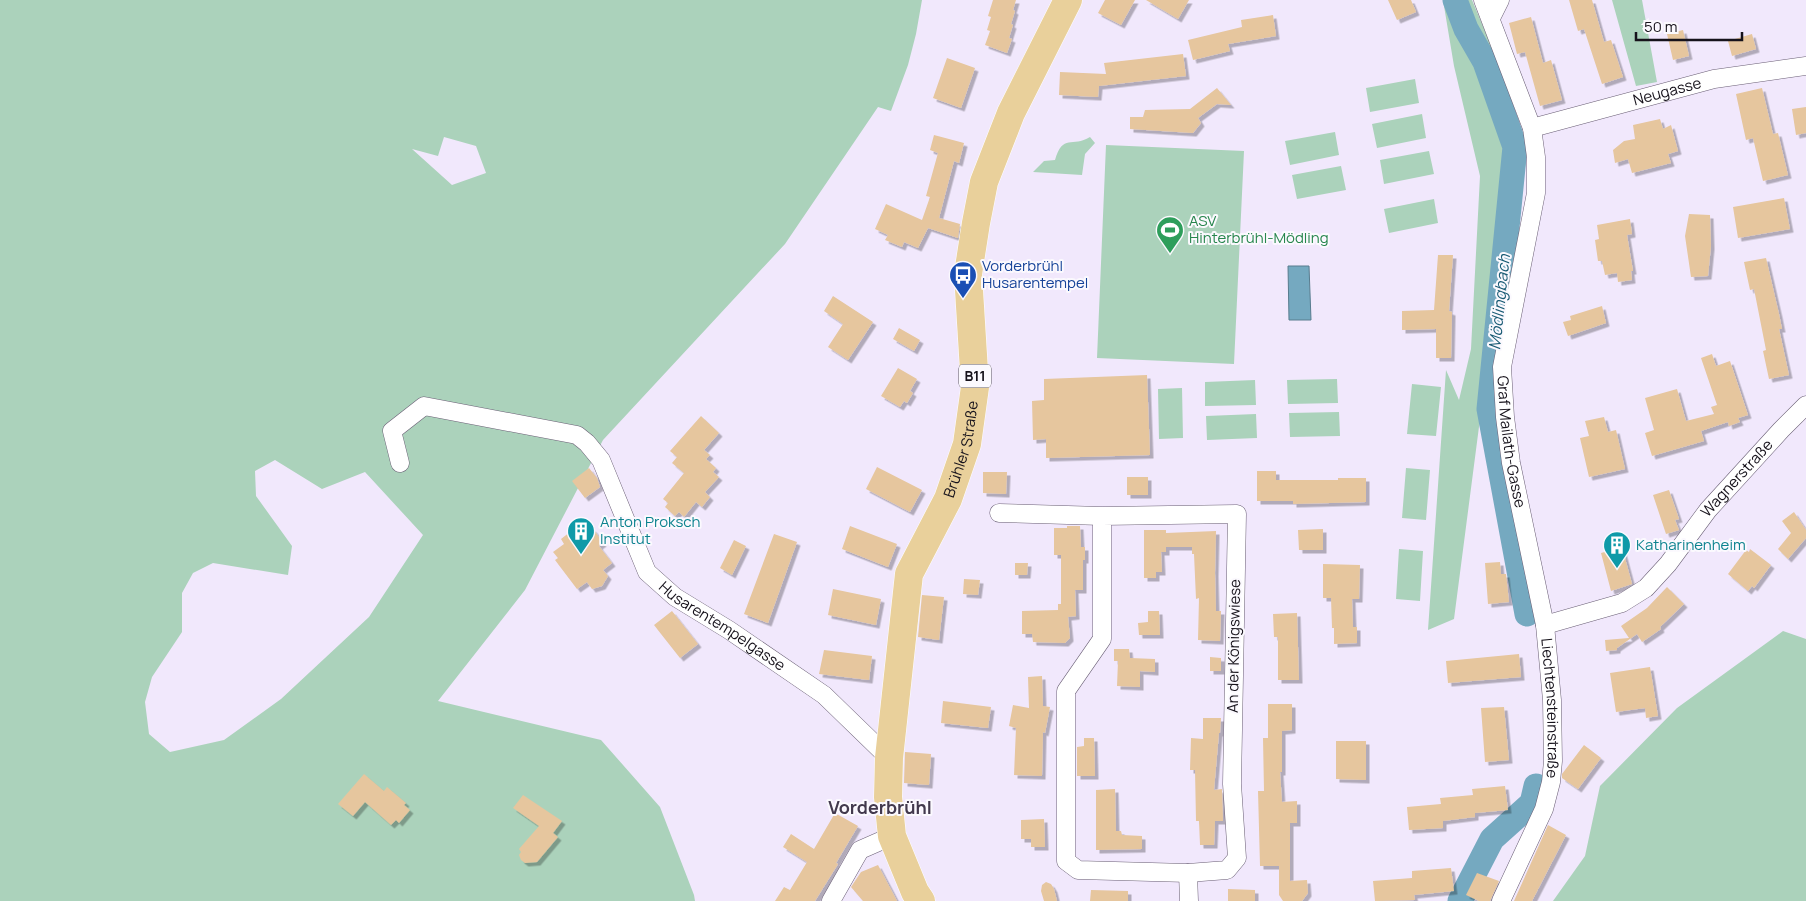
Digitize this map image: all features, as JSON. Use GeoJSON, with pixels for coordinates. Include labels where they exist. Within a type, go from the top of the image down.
{"type":"FeatureCollection","features":[{"type":"Feature","properties":{"kind":"main road","name":"Brühler Straße"},"geometry":{"type":"LineString","coordinates":[[921,901],[892,836],[888,797],[888,758],[909,574],[948,499],[967,444],[975,387],[968,274],[984,182],[1011,113],[1068,0]]}},
{"type":"Feature","properties":{"kind":"street","name":"Graf Mailath-Gasse"},"geometry":{"type":"LineString","coordinates":[[1483,0],[1532,128],[1536,157],[1536,193],[1502,367],[1505,417],[1511,463],[1545,625]]}},
{"type":"Feature","properties":{"kind":"street"},"geometry":{"type":"LineString","coordinates":[[1491,18],[1500,0]]}},
{"type":"Feature","properties":{"kind":"street","name":"Neugasse"},"geometry":{"type":"LineString","coordinates":[[1532,128],[1714,79],[1806,66]]}},
{"type":"Feature","properties":{"kind":"street","name":"Wagnerstraße"},"geometry":{"type":"LineString","coordinates":[[1545,625],[1622,603],[1646,588],[1668,564],[1708,510],[1806,405]]}},
{"type":"Feature","properties":{"kind":"street","name":"Husarentempelgasse"},"geometry":{"type":"LineString","coordinates":[[400,463],[392,430],[424,406],[577,435],[587,443],[601,460],[647,572],[674,597],[729,630],[824,695],[888,758]]}},
{"type":"Feature","properties":{"kind":"street","name":"An der Königswiese"},"geometry":{"type":"LineString","coordinates":[[999,513],[1102,516],[1237,514],[1232,784],[1237,858],[1227,870],[1188,873],[1078,870],[1066,861],[1066,690],[1102,639],[1102,516]]}},
{"type":"Feature","properties":{"kind":"street","name":"Liechtensteinstraße"},"geometry":{"type":"LineString","coordinates":[[1501,901],[1544,809],[1551,782],[1553,761],[1552,700],[1545,625]]}},
{"type":"Feature","properties":{"kind":"street"},"geometry":{"type":"LineString","coordinates":[[831,901],[860,850],[892,836]]}},
{"type":"Feature","properties":{"kind":"street"},"geometry":{"type":"LineString","coordinates":[[1188,873],[1189,901]]}},
{"type":"Feature","properties":{"kind":"green space"},"geometry":{"type":"Polygon","coordinates":[[[0,0],[922,0],[908,65],[891,111],[878,107],[785,244],[603,440],[525,590],[438,701],[601,740],[660,807],[695,901],[0,901],[0,0]],[[444,137],[438,156],[412,149],[452,185],[486,173],[476,146],[444,137]],[[275,460],[255,471],[256,496],[292,546],[288,575],[213,563],[193,573],[182,593],[182,632],[152,677],[145,702],[149,734],[170,752],[224,740],[281,699],[369,617],[423,535],[365,472],[322,489],[275,460]]]}},
{"type":"Feature","properties":{"kind":"green space"},"geometry":{"type":"Polygon","coordinates":[[[1443,0],[1472,0],[1498,62],[1526,162],[1483,396],[1454,619],[1428,630],[1446,370],[1459,400],[1471,349],[1480,176],[1454,66],[1443,0]]]}},
{"type":"Feature","properties":{"kind":"green space"},"geometry":{"type":"Polygon","coordinates":[[[1612,0],[1642,0],[1657,82],[1636,86],[1612,0]]]}},
{"type":"Feature","properties":{"kind":"green space"},"geometry":{"type":"Polygon","coordinates":[[[1415,79],[1419,103],[1370,112],[1366,88],[1415,79]]]}},
{"type":"Feature","properties":{"kind":"green space"},"geometry":{"type":"Polygon","coordinates":[[[1422,114],[1426,138],[1377,148],[1372,124],[1422,114]]]}},
{"type":"Feature","properties":{"kind":"green space"},"geometry":{"type":"Polygon","coordinates":[[[1335,132],[1339,155],[1290,165],[1285,141],[1335,132]]]}},
{"type":"Feature","properties":{"kind":"green space"},"geometry":{"type":"Polygon","coordinates":[[[1090,137],[1095,143],[1085,154],[1082,175],[1033,172],[1044,161],[1055,160],[1061,147],[1065,144],[1090,137]]]}},
{"type":"Feature","properties":{"kind":"green space","name":"ASV Hinterbrühl-Mödling"},"geometry":{"type":"Polygon","coordinates":[[[1106,145],[1244,151],[1234,364],[1097,358],[1106,145]]]}},
{"type":"Feature","properties":{"kind":"green space"},"geometry":{"type":"Polygon","coordinates":[[[1429,151],[1434,174],[1384,184],[1380,160],[1429,151]]]}},
{"type":"Feature","properties":{"kind":"green space"},"geometry":{"type":"Polygon","coordinates":[[[1341,166],[1346,190],[1297,199],[1292,175],[1341,166]]]}},
{"type":"Feature","properties":{"kind":"green space"},"geometry":{"type":"Polygon","coordinates":[[[1434,199],[1438,223],[1389,233],[1384,209],[1434,199]]]}},
{"type":"Feature","properties":{"kind":"green space"},"geometry":{"type":"Polygon","coordinates":[[[1337,379],[1338,403],[1288,404],[1287,380],[1337,379]]]}},
{"type":"Feature","properties":{"kind":"green space"},"geometry":{"type":"Polygon","coordinates":[[[1255,380],[1256,405],[1205,406],[1205,382],[1255,380]]]}},
{"type":"Feature","properties":{"kind":"green space"},"geometry":{"type":"Polygon","coordinates":[[[1412,384],[1441,387],[1436,436],[1407,434],[1412,384]]]}},
{"type":"Feature","properties":{"kind":"green space"},"geometry":{"type":"Polygon","coordinates":[[[1182,388],[1183,438],[1159,439],[1158,389],[1182,388]]]}},
{"type":"Feature","properties":{"kind":"green space"},"geometry":{"type":"Polygon","coordinates":[[[1339,412],[1340,436],[1290,437],[1289,413],[1339,412]]]}},
{"type":"Feature","properties":{"kind":"green space"},"geometry":{"type":"Polygon","coordinates":[[[1256,414],[1257,438],[1207,440],[1206,416],[1256,414]]]}},
{"type":"Feature","properties":{"kind":"green space"},"geometry":{"type":"Polygon","coordinates":[[[1406,468],[1430,470],[1426,520],[1402,518],[1406,468]]]}},
{"type":"Feature","properties":{"kind":"green space"},"geometry":{"type":"Polygon","coordinates":[[[1399,549],[1423,551],[1420,601],[1396,599],[1399,549]]]}},
{"type":"Feature","properties":{"kind":"green space"},"geometry":{"type":"Polygon","coordinates":[[[1783,631],[1806,639],[1806,901],[1553,901],[1585,856],[1600,786],[1677,708],[1783,631]]]}},
{"type":"Feature","properties":{"kind":"water"},"geometry":{"type":"Polygon","coordinates":[[[1288,266],[1309,266],[1311,320],[1289,320],[1288,266]]]}},
{"type":"Feature","properties":{"kind":"building"},"geometry":{"type":"Polygon","coordinates":[[[993,0],[1016,0],[1011,24],[1013,25],[1009,38],[1012,39],[1007,53],[985,45],[990,31],[987,30],[991,17],[988,16],[993,0]]]}},
{"type":"Feature","properties":{"kind":"building"},"geometry":{"type":"Polygon","coordinates":[[[1105,0],[1135,0],[1121,25],[1098,13],[1105,0]]]}},
{"type":"Feature","properties":{"kind":"building"},"geometry":{"type":"Polygon","coordinates":[[[1146,0],[1189,0],[1178,19],[1146,0]]]}},
{"type":"Feature","properties":{"kind":"building"},"geometry":{"type":"Polygon","coordinates":[[[1388,0],[1411,0],[1416,12],[1397,20],[1388,0]]]}},
{"type":"Feature","properties":{"kind":"building"},"geometry":{"type":"Polygon","coordinates":[[[1569,0],[1592,0],[1604,42],[1611,40],[1623,77],[1602,84],[1584,29],[1578,31],[1569,0]]]}},
{"type":"Feature","properties":{"kind":"building"},"geometry":{"type":"Polygon","coordinates":[[[1273,15],[1276,36],[1228,44],[1230,51],[1193,60],[1188,40],[1242,27],[1241,20],[1273,15]]]}},
{"type":"Feature","properties":{"kind":"building"},"geometry":{"type":"Polygon","coordinates":[[[1531,17],[1543,63],[1551,60],[1562,100],[1540,106],[1525,52],[1517,54],[1509,23],[1531,17]]]}},
{"type":"Feature","properties":{"kind":"building"},"geometry":{"type":"Polygon","coordinates":[[[1683,30],[1689,56],[1673,60],[1667,34],[1683,30]]]}},
{"type":"Feature","properties":{"kind":"building"},"geometry":{"type":"Polygon","coordinates":[[[1752,34],[1756,49],[1732,56],[1728,41],[1752,34]]]}},
{"type":"Feature","properties":{"kind":"building"},"geometry":{"type":"Polygon","coordinates":[[[1183,54],[1186,76],[1099,86],[1098,97],[1059,95],[1060,72],[1106,74],[1104,63],[1183,54]]]}},
{"type":"Feature","properties":{"kind":"building"},"geometry":{"type":"Polygon","coordinates":[[[947,58],[975,68],[961,108],[933,98],[947,58]]]}},
{"type":"Feature","properties":{"kind":"building"},"geometry":{"type":"Polygon","coordinates":[[[1217,88],[1231,105],[1217,104],[1198,118],[1201,123],[1193,133],[1130,129],[1130,117],[1143,117],[1145,110],[1190,109],[1217,88]]]}},
{"type":"Feature","properties":{"kind":"building"},"geometry":{"type":"Polygon","coordinates":[[[1762,88],[1773,134],[1778,133],[1788,175],[1763,181],[1753,138],[1746,140],[1736,94],[1762,88]]]}},
{"type":"Feature","properties":{"kind":"building"},"geometry":{"type":"Polygon","coordinates":[[[1806,107],[1806,133],[1796,135],[1792,109],[1806,107]]]}},
{"type":"Feature","properties":{"kind":"building"},"geometry":{"type":"Polygon","coordinates":[[[1660,119],[1663,129],[1671,125],[1678,151],[1668,154],[1671,163],[1632,173],[1628,159],[1615,163],[1613,150],[1624,141],[1635,139],[1633,125],[1660,119]]]}},
{"type":"Feature","properties":{"kind":"building"},"geometry":{"type":"Polygon","coordinates":[[[934,135],[964,143],[959,163],[954,161],[939,218],[960,224],[958,238],[928,228],[918,248],[904,242],[902,247],[885,240],[888,235],[875,229],[886,204],[922,220],[930,197],[926,196],[938,153],[930,150],[934,135]]]}},
{"type":"Feature","properties":{"kind":"building"},"geometry":{"type":"Polygon","coordinates":[[[1784,198],[1790,229],[1738,238],[1733,207],[1784,198]]]}},
{"type":"Feature","properties":{"kind":"building"},"geometry":{"type":"Polygon","coordinates":[[[1689,214],[1710,215],[1711,246],[1708,276],[1691,277],[1685,236],[1689,214]]]}},
{"type":"Feature","properties":{"kind":"building"},"geometry":{"type":"Polygon","coordinates":[[[1630,219],[1632,234],[1627,235],[1633,271],[1631,271],[1632,280],[1618,282],[1617,273],[1605,275],[1602,261],[1598,261],[1595,240],[1599,239],[1597,225],[1630,219]]]}},
{"type":"Feature","properties":{"kind":"building"},"geometry":{"type":"Polygon","coordinates":[[[1438,255],[1453,255],[1449,311],[1452,312],[1451,358],[1436,358],[1436,329],[1402,330],[1402,311],[1434,310],[1438,255]]]}},
{"type":"Feature","properties":{"kind":"building"},"geometry":{"type":"Polygon","coordinates":[[[1766,258],[1782,329],[1779,329],[1789,375],[1769,379],[1763,351],[1766,350],[1754,289],[1750,290],[1744,262],[1766,258]]]}},
{"type":"Feature","properties":{"kind":"building"},"geometry":{"type":"Polygon","coordinates":[[[833,296],[873,322],[848,360],[828,347],[843,324],[824,311],[833,296]]]}},
{"type":"Feature","properties":{"kind":"building"},"geometry":{"type":"Polygon","coordinates":[[[1602,306],[1606,323],[1568,336],[1563,322],[1571,320],[1570,316],[1602,306]]]}},
{"type":"Feature","properties":{"kind":"building"},"geometry":{"type":"Polygon","coordinates":[[[899,328],[920,340],[914,351],[893,339],[899,328]]]}},
{"type":"Feature","properties":{"kind":"building"},"geometry":{"type":"Polygon","coordinates":[[[1712,354],[1716,366],[1730,361],[1748,415],[1738,418],[1740,422],[1729,426],[1728,422],[1701,431],[1704,441],[1652,456],[1645,433],[1654,430],[1645,398],[1677,389],[1686,421],[1714,414],[1711,407],[1717,405],[1701,358],[1712,354]]]}},
{"type":"Feature","properties":{"kind":"building"},"geometry":{"type":"Polygon","coordinates":[[[898,368],[917,379],[910,391],[913,393],[907,403],[904,401],[900,407],[881,396],[898,368]]]}},
{"type":"Feature","properties":{"kind":"building"},"geometry":{"type":"Polygon","coordinates":[[[1147,375],[1150,455],[1046,458],[1046,439],[1033,440],[1032,401],[1044,400],[1044,379],[1147,375]]]}},
{"type":"Feature","properties":{"kind":"building"},"geometry":{"type":"Polygon","coordinates":[[[701,416],[719,433],[704,450],[710,455],[706,459],[716,468],[713,472],[719,477],[705,492],[710,497],[702,507],[696,502],[684,517],[679,512],[675,516],[665,507],[668,503],[663,499],[684,473],[672,463],[677,457],[670,451],[701,416]]]}},
{"type":"Feature","properties":{"kind":"building"},"geometry":{"type":"Polygon","coordinates":[[[1604,417],[1608,432],[1616,430],[1625,469],[1589,477],[1580,438],[1589,436],[1585,421],[1604,417]]]}},
{"type":"Feature","properties":{"kind":"building"},"geometry":{"type":"Polygon","coordinates":[[[877,467],[922,490],[910,512],[866,489],[877,467]]]}},
{"type":"Feature","properties":{"kind":"building"},"geometry":{"type":"Polygon","coordinates":[[[589,468],[597,478],[600,487],[585,498],[572,481],[589,468]]]}},
{"type":"Feature","properties":{"kind":"building"},"geometry":{"type":"Polygon","coordinates":[[[1257,471],[1276,471],[1276,480],[1366,478],[1366,502],[1293,504],[1293,501],[1257,501],[1257,471]]]}},
{"type":"Feature","properties":{"kind":"building"},"geometry":{"type":"Polygon","coordinates":[[[983,472],[1007,472],[1006,494],[983,493],[983,472]]]}},
{"type":"Feature","properties":{"kind":"building"},"geometry":{"type":"Polygon","coordinates":[[[1127,477],[1148,477],[1148,495],[1127,495],[1127,477]]]}},
{"type":"Feature","properties":{"kind":"building"},"geometry":{"type":"Polygon","coordinates":[[[1669,490],[1679,519],[1675,520],[1679,530],[1666,534],[1653,495],[1669,490]]]}},
{"type":"Feature","properties":{"kind":"building"},"geometry":{"type":"Polygon","coordinates":[[[1794,512],[1806,530],[1806,538],[1788,559],[1778,549],[1791,533],[1782,521],[1794,512]]]}},
{"type":"Feature","properties":{"kind":"building","name":"Anton Proksch Institut"},"geometry":{"type":"Polygon","coordinates":[[[579,525],[581,528],[589,526],[594,530],[603,543],[599,546],[612,563],[603,570],[608,576],[602,586],[592,589],[587,582],[577,589],[555,560],[558,558],[553,552],[564,544],[561,539],[579,525]]]}},
{"type":"Feature","properties":{"kind":"building"},"geometry":{"type":"Polygon","coordinates":[[[850,526],[897,544],[888,567],[842,549],[850,526]]]}},
{"type":"Feature","properties":{"kind":"building"},"geometry":{"type":"Polygon","coordinates":[[[1067,526],[1080,526],[1081,547],[1085,547],[1083,590],[1075,590],[1076,616],[1068,617],[1070,638],[1065,643],[1033,642],[1032,634],[1022,634],[1022,611],[1058,610],[1058,604],[1061,604],[1061,555],[1054,555],[1054,528],[1067,528],[1067,526]]]}},
{"type":"Feature","properties":{"kind":"building"},"geometry":{"type":"Polygon","coordinates":[[[1323,529],[1323,550],[1299,550],[1298,530],[1323,529]]]}},
{"type":"Feature","properties":{"kind":"building"},"geometry":{"type":"Polygon","coordinates":[[[1144,530],[1166,530],[1166,533],[1216,531],[1216,611],[1221,611],[1220,641],[1198,640],[1199,598],[1196,599],[1192,547],[1166,547],[1166,552],[1161,552],[1162,572],[1156,572],[1156,578],[1144,578],[1144,530]]]}},
{"type":"Feature","properties":{"kind":"building"},"geometry":{"type":"Polygon","coordinates":[[[774,534],[797,542],[768,623],[744,614],[774,534]]]}},
{"type":"Feature","properties":{"kind":"building"},"geometry":{"type":"Polygon","coordinates":[[[734,540],[746,546],[732,575],[720,568],[734,540]]]}},
{"type":"Feature","properties":{"kind":"building","name":"Katharinenheim"},"geometry":{"type":"Polygon","coordinates":[[[1622,547],[1632,584],[1611,591],[1601,553],[1622,547]]]}},
{"type":"Feature","properties":{"kind":"building"},"geometry":{"type":"Polygon","coordinates":[[[1750,549],[1771,565],[1754,588],[1752,586],[1748,591],[1728,574],[1746,550],[1749,552],[1750,549]]]}},
{"type":"Feature","properties":{"kind":"building"},"geometry":{"type":"Polygon","coordinates":[[[1500,562],[1501,574],[1506,574],[1509,602],[1488,604],[1485,563],[1500,562]]]}},
{"type":"Feature","properties":{"kind":"building"},"geometry":{"type":"Polygon","coordinates":[[[1015,563],[1028,563],[1027,575],[1015,575],[1015,563]]]}},
{"type":"Feature","properties":{"kind":"building"},"geometry":{"type":"Polygon","coordinates":[[[1323,564],[1360,565],[1359,599],[1352,599],[1353,627],[1357,627],[1357,643],[1334,644],[1331,598],[1323,598],[1323,564]]]}},
{"type":"Feature","properties":{"kind":"building"},"geometry":{"type":"Polygon","coordinates":[[[964,579],[980,580],[978,595],[963,594],[964,579]]]}},
{"type":"Feature","properties":{"kind":"building"},"geometry":{"type":"Polygon","coordinates":[[[1667,587],[1684,604],[1660,627],[1661,629],[1642,642],[1637,634],[1617,648],[1617,650],[1606,651],[1605,640],[1629,638],[1621,626],[1647,608],[1667,587]]]}},
{"type":"Feature","properties":{"kind":"building"},"geometry":{"type":"Polygon","coordinates":[[[833,589],[881,599],[876,625],[828,615],[833,589]]]}},
{"type":"Feature","properties":{"kind":"building"},"geometry":{"type":"Polygon","coordinates":[[[922,595],[944,597],[939,640],[918,637],[922,595]]]}},
{"type":"Feature","properties":{"kind":"building"},"geometry":{"type":"Polygon","coordinates":[[[672,611],[698,644],[680,658],[654,625],[672,611]]]}},
{"type":"Feature","properties":{"kind":"building"},"geometry":{"type":"Polygon","coordinates":[[[1148,611],[1159,611],[1160,635],[1139,635],[1138,623],[1148,622],[1148,611]]]}},
{"type":"Feature","properties":{"kind":"building"},"geometry":{"type":"Polygon","coordinates":[[[1297,613],[1299,680],[1278,680],[1278,637],[1274,637],[1273,614],[1297,613]]]}},
{"type":"Feature","properties":{"kind":"building"},"geometry":{"type":"Polygon","coordinates":[[[1114,649],[1129,649],[1130,658],[1155,659],[1155,672],[1140,671],[1140,687],[1117,686],[1118,661],[1114,661],[1114,649]]]}},
{"type":"Feature","properties":{"kind":"building"},"geometry":{"type":"Polygon","coordinates":[[[824,650],[872,656],[869,680],[819,674],[824,650]]]}},
{"type":"Feature","properties":{"kind":"building"},"geometry":{"type":"Polygon","coordinates":[[[1519,654],[1521,677],[1448,683],[1446,661],[1519,654]]]}},
{"type":"Feature","properties":{"kind":"building"},"geometry":{"type":"Polygon","coordinates":[[[1210,657],[1221,658],[1221,671],[1210,671],[1210,657]]]}},
{"type":"Feature","properties":{"kind":"building"},"geometry":{"type":"Polygon","coordinates":[[[1650,667],[1658,716],[1646,718],[1645,708],[1616,712],[1610,673],[1650,667]]]}},
{"type":"Feature","properties":{"kind":"building"},"geometry":{"type":"Polygon","coordinates":[[[1042,676],[1043,706],[1050,707],[1045,733],[1043,732],[1042,776],[1014,775],[1016,728],[1009,726],[1013,705],[1029,708],[1028,677],[1042,676]]]}},
{"type":"Feature","properties":{"kind":"building"},"geometry":{"type":"Polygon","coordinates":[[[943,701],[991,707],[988,728],[941,723],[943,701]]]}},
{"type":"Feature","properties":{"kind":"building"},"geometry":{"type":"Polygon","coordinates":[[[1268,704],[1292,704],[1292,730],[1282,731],[1282,772],[1280,772],[1282,802],[1297,801],[1297,823],[1290,823],[1290,881],[1307,880],[1308,893],[1302,901],[1283,901],[1279,895],[1279,866],[1260,866],[1258,791],[1264,791],[1263,738],[1268,738],[1268,704]]]}},
{"type":"Feature","properties":{"kind":"building"},"geometry":{"type":"Polygon","coordinates":[[[1504,707],[1509,760],[1485,762],[1481,708],[1504,707]]]}},
{"type":"Feature","properties":{"kind":"building"},"geometry":{"type":"Polygon","coordinates":[[[1203,718],[1221,718],[1214,790],[1222,789],[1223,821],[1215,821],[1214,845],[1200,845],[1199,821],[1196,821],[1195,770],[1190,770],[1191,738],[1203,739],[1203,718]]]}},
{"type":"Feature","properties":{"kind":"building"},"geometry":{"type":"Polygon","coordinates":[[[1084,738],[1094,738],[1095,776],[1077,776],[1077,747],[1084,746],[1084,738]]]}},
{"type":"Feature","properties":{"kind":"building"},"geometry":{"type":"Polygon","coordinates":[[[1336,741],[1366,741],[1366,780],[1336,779],[1336,741]]]}},
{"type":"Feature","properties":{"kind":"building"},"geometry":{"type":"Polygon","coordinates":[[[1584,745],[1601,758],[1578,789],[1562,778],[1562,774],[1584,745]]]}},
{"type":"Feature","properties":{"kind":"building"},"geometry":{"type":"Polygon","coordinates":[[[905,752],[931,754],[929,785],[904,783],[905,752]]]}},
{"type":"Feature","properties":{"kind":"building"},"geometry":{"type":"Polygon","coordinates":[[[364,774],[384,791],[387,787],[406,803],[404,805],[410,810],[399,823],[396,820],[391,825],[365,802],[353,816],[338,804],[364,774]]]}},
{"type":"Feature","properties":{"kind":"building"},"geometry":{"type":"Polygon","coordinates":[[[1505,786],[1508,810],[1475,813],[1475,817],[1443,821],[1443,828],[1409,830],[1407,807],[1441,804],[1440,798],[1473,795],[1472,789],[1505,786]]]}},
{"type":"Feature","properties":{"kind":"building"},"geometry":{"type":"Polygon","coordinates":[[[1115,789],[1116,831],[1121,831],[1122,835],[1142,836],[1142,849],[1096,850],[1096,790],[1115,789]]]}},
{"type":"Feature","properties":{"kind":"building"},"geometry":{"type":"Polygon","coordinates":[[[523,795],[562,821],[553,833],[558,837],[537,862],[525,863],[519,855],[521,852],[519,849],[539,826],[513,808],[523,795]]]}},
{"type":"Feature","properties":{"kind":"building"},"geometry":{"type":"Polygon","coordinates":[[[835,813],[858,826],[836,863],[838,864],[815,901],[775,901],[784,887],[790,890],[807,862],[783,847],[791,834],[814,849],[835,813]]]}},
{"type":"Feature","properties":{"kind":"building"},"geometry":{"type":"Polygon","coordinates":[[[1044,819],[1045,847],[1031,847],[1031,839],[1021,839],[1021,820],[1044,819]]]}},
{"type":"Feature","properties":{"kind":"building"},"geometry":{"type":"Polygon","coordinates":[[[1548,825],[1566,835],[1532,901],[1514,901],[1548,825]]]}},
{"type":"Feature","properties":{"kind":"building"},"geometry":{"type":"Polygon","coordinates":[[[878,865],[897,901],[863,901],[851,887],[861,872],[878,865]]]}},
{"type":"Feature","properties":{"kind":"building"},"geometry":{"type":"Polygon","coordinates":[[[1451,868],[1454,891],[1414,895],[1415,900],[1375,901],[1373,881],[1412,878],[1412,871],[1451,868]]]}},
{"type":"Feature","properties":{"kind":"building"},"geometry":{"type":"Polygon","coordinates":[[[1477,873],[1499,881],[1490,901],[1479,901],[1466,895],[1477,873]]]}},
{"type":"Feature","properties":{"kind":"building"},"geometry":{"type":"Polygon","coordinates":[[[1046,882],[1051,884],[1054,889],[1057,901],[1044,901],[1041,891],[1042,885],[1046,882]]]}},
{"type":"Feature","properties":{"kind":"building"},"geometry":{"type":"Polygon","coordinates":[[[1228,889],[1255,890],[1255,901],[1228,901],[1228,889]]]}},
{"type":"Feature","properties":{"kind":"building"},"geometry":{"type":"Polygon","coordinates":[[[1091,890],[1128,891],[1128,901],[1090,901],[1091,890]]]}},
{"type":"Feature","properties":{"kind":"waterway","name":"Mödlingbach"},"geometry":{"type":"LineString","coordinates":[[1455,0],[1466,29],[1485,62],[1515,147],[1489,409],[1527,614]]}},
{"type":"Feature","properties":{"kind":"waterway","name":"Mödlingbach"},"geometry":{"type":"LineString","coordinates":[[1460,901],[1492,839],[1532,803],[1536,786]]}},
{"type":"Feature","properties":{"kind":"place","name":"ASV Hinterbrühl-Mödling"},"geometry":{"type":"Point","coordinates":[1170,254]}},
{"type":"Feature","properties":{"kind":"place","name":"Vorderbrühl Husarentempel"},"geometry":{"type":"Point","coordinates":[963,299]}},
{"type":"Feature","properties":{"kind":"place","name":"Anton Proksch Institut"},"geometry":{"type":"Point","coordinates":[581,555]}},
{"type":"Feature","properties":{"kind":"place","name":"Katharinenheim"},"geometry":{"type":"Point","coordinates":[1617,569]}},
{"type":"Feature","properties":{"kind":"district","name":"Vorderbrühl"},"geometry":{"type":"Point","coordinates":[880,808]}}]}
